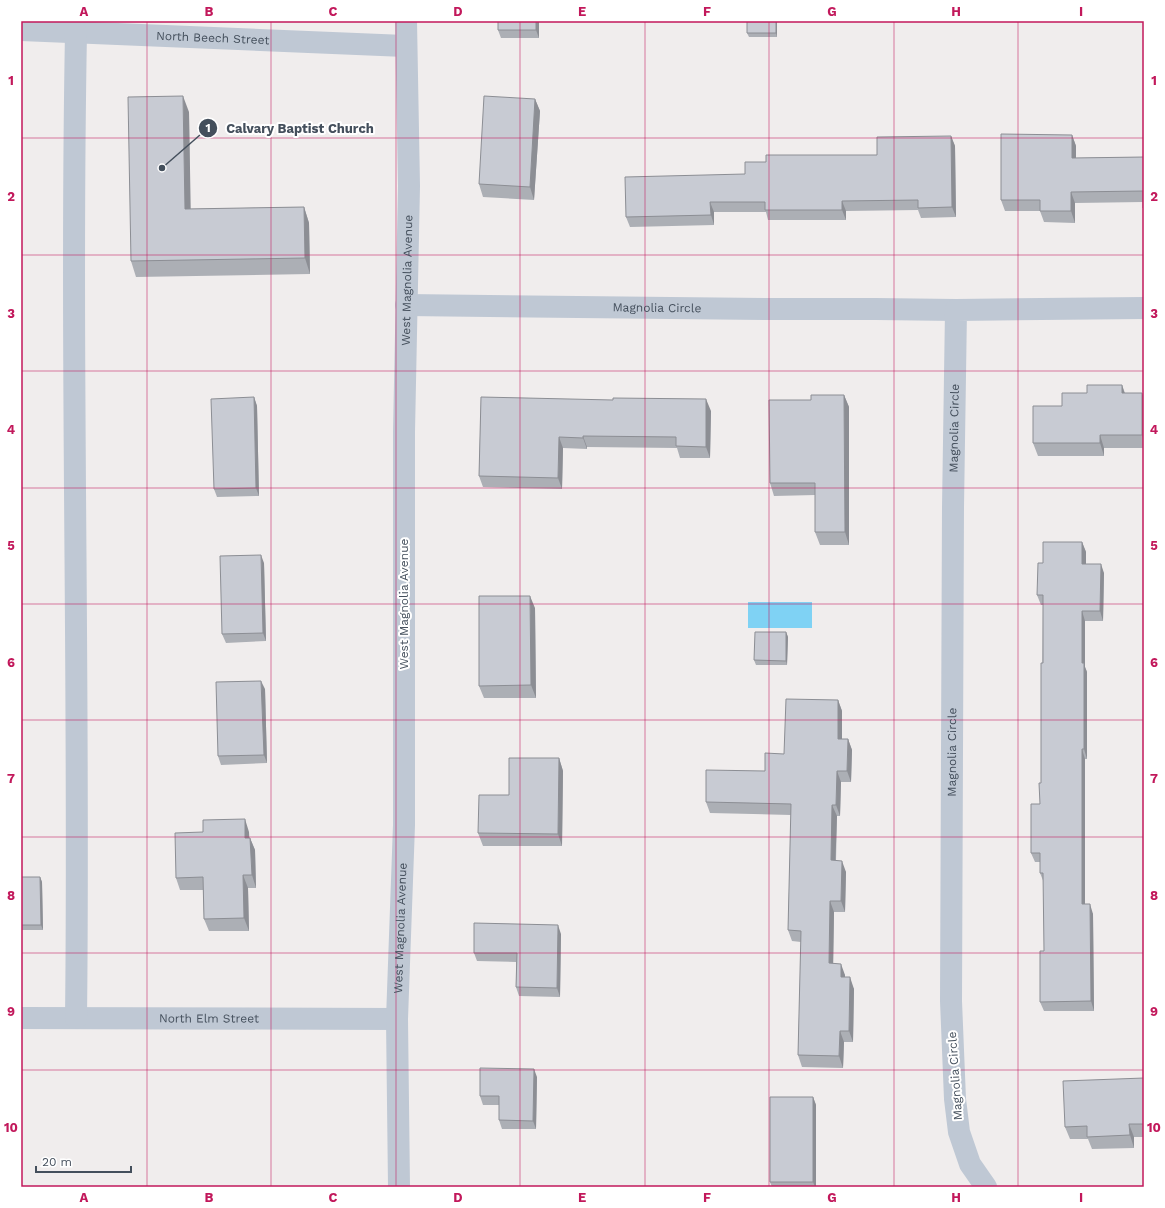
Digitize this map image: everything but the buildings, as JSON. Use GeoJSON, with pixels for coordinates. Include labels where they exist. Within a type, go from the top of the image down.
{"type":"FeatureCollection","features":[{"type":"Feature","properties":{"kind":"street","name":"West Magnolia Avenue"},"geometry":{"type":"LineString","coordinates":[[399,1187],[397,1019],[404,825],[404,432],[409,186],[405,46],[406,21]]}},
{"type":"Feature","properties":{"kind":"street","name":"North Beech Street"},"geometry":{"type":"LineString","coordinates":[[21,30],[76,32],[141,28],[405,46]]}},
{"type":"Feature","properties":{"kind":"street"},"geometry":{"type":"LineString","coordinates":[[76,32],[74,168],[78,844],[76,1018]]}},
{"type":"Feature","properties":{"kind":"street","name":"Magnolia Circle"},"geometry":{"type":"LineString","coordinates":[[406,305],[956,310],[1144,308]]}},
{"type":"Feature","properties":{"kind":"street","name":"Magnolia Circle"},"geometry":{"type":"LineString","coordinates":[[956,310],[953,507],[951,1001],[955,1099],[959,1132],[970,1164],[986,1187]]}},
{"type":"Feature","properties":{"kind":"street","name":"North Elm Street"},"geometry":{"type":"LineString","coordinates":[[21,1018],[397,1019]]}},
{"type":"Feature","properties":{"kind":"water"},"geometry":{"type":"Polygon","coordinates":[[[748,602],[812,602],[812,628],[748,628],[748,602]]]}},
{"type":"Feature","properties":{"kind":"place","name":"Calvary Baptist Church"},"geometry":{"type":"Point","coordinates":[162,168]}}]}
